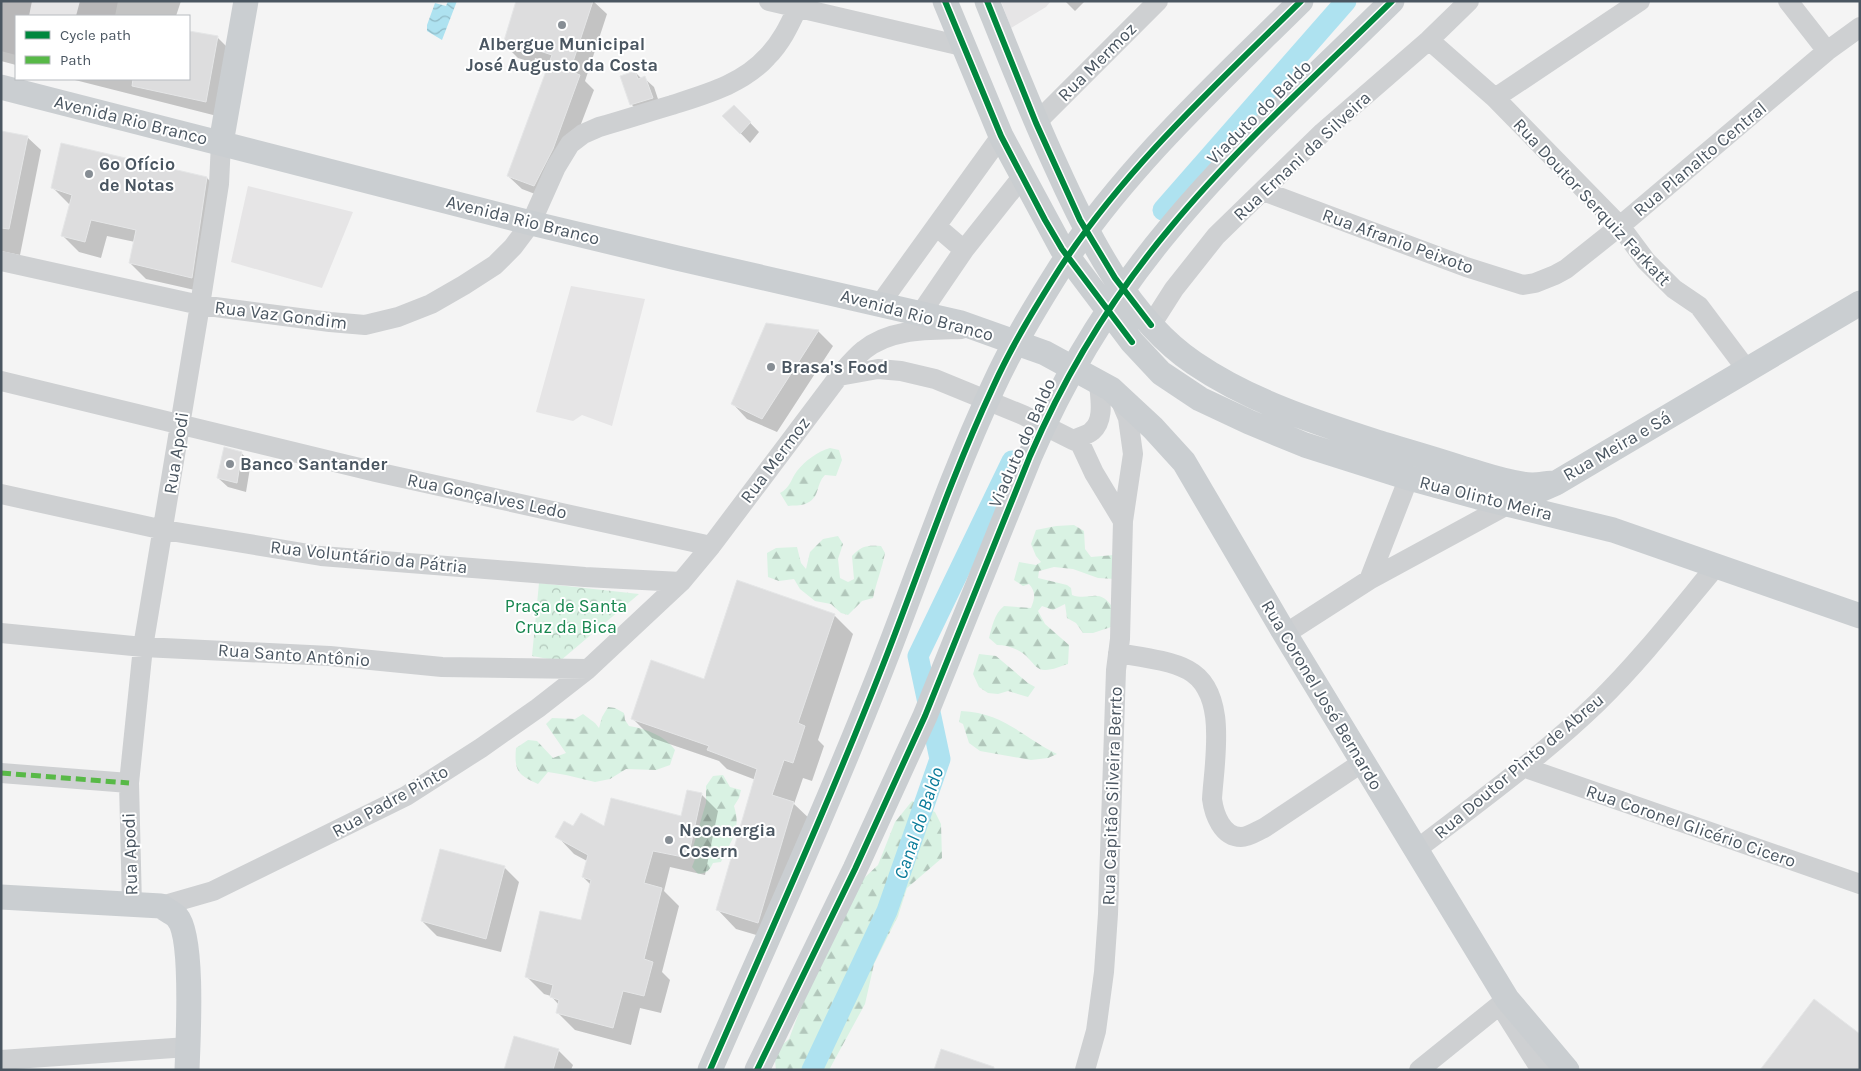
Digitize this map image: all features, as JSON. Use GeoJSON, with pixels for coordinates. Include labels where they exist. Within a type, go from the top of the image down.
{"type":"FeatureCollection","features":[{"type":"Feature","properties":{"kind":"main road","name":"Rua Apodi"},"geometry":{"type":"LineString","coordinates":[[221,143],[246,1]]}},
{"type":"Feature","properties":{"kind":"main road","name":"Rua Olinto Meira"},"geometry":{"type":"LineString","coordinates":[[944,1],[1001,136],[1062,248],[1132,342],[1162,373],[1200,399],[1305,445],[1409,478],[1613,530],[1860,616]]}},
{"type":"Feature","properties":{"kind":"main road","name":"Rua Olinto Meira"},"geometry":{"type":"LineString","coordinates":[[987,1],[1036,123],[1080,220],[1115,278],[1151,325],[1192,362],[1226,383],[1267,403],[1326,426],[1515,483],[1532,485],[1556,482]]}},
{"type":"Feature","properties":{"kind":"main road"},"geometry":{"type":"LineString","coordinates":[[710,1070],[879,675],[970,440],[993,386],[1022,330],[1062,265],[1112,197],[1166,136],[1302,1]]}},
{"type":"Feature","properties":{"kind":"main road","name":"Viaduto do Baldo"},"geometry":{"type":"LineString","coordinates":[[757,1070],[855,869],[925,716],[1048,414],[1085,348],[1138,269],[1168,229],[1203,190],[1392,1]]}},
{"type":"Feature","properties":{"kind":"main road","name":"Avenida Rio Branco"},"geometry":{"type":"LineString","coordinates":[[1,86],[676,258],[921,313],[976,328],[1045,353]]}},
{"type":"Feature","properties":{"kind":"main road","name":"Rua Meira e Sá"},"geometry":{"type":"LineString","coordinates":[[1509,504],[1556,482],[1860,303]]}},
{"type":"Feature","properties":{"kind":"main road","name":"Rua Coronel José Bernardo"},"geometry":{"type":"LineString","coordinates":[[1045,353],[1108,389],[1153,428],[1184,462],[1285,634],[1416,850],[1503,1002],[1567,1070]]}},
{"type":"Feature","properties":{"kind":"main road","name":"Rua Padre Pinto"},"geometry":{"type":"LineString","coordinates":[[1,897],[132,906],[161,906]]}},
{"type":"Feature","properties":{"kind":"main road"},"geometry":{"type":"LineString","coordinates":[[161,906],[178,918],[185,937],[188,958],[188,1058]]}},
{"type":"Feature","properties":{"kind":"street"},"geometry":{"type":"LineString","coordinates":[[769,1],[962,46]]}},
{"type":"Feature","properties":{"kind":"street","name":"Rua Mermoz"},"geometry":{"type":"LineString","coordinates":[[1036,123],[1158,1]]}},
{"type":"Feature","properties":{"kind":"street","name":"Rua Ernani da Silveira"},"geometry":{"type":"LineString","coordinates":[[1151,325],[1174,289],[1216,236],[1324,132],[1429,40],[1469,1]]}},
{"type":"Feature","properties":{"kind":"street"},"geometry":{"type":"LineString","coordinates":[[1495,98],[1640,1]]}},
{"type":"Feature","properties":{"kind":"street"},"geometry":{"type":"LineString","coordinates":[[1788,1],[1827,51]]}},
{"type":"Feature","properties":{"kind":"street","name":"Rua Vaz Gondim"},"geometry":{"type":"LineString","coordinates":[[1,261],[200,305],[330,322],[365,324],[398,317],[431,304],[495,265],[513,247],[531,222],[556,167],[570,144],[583,134],[708,93],[752,72],[778,44],[797,9]]}},
{"type":"Feature","properties":{"kind":"street","name":"Rua Planalto Central"},"geometry":{"type":"LineString","coordinates":[[1535,283],[1566,269],[1620,226],[1827,51],[1860,27]]}},
{"type":"Feature","properties":{"kind":"street","name":"Rua Doutor Serquiz Farkatt"},"geometry":{"type":"LineString","coordinates":[[1429,40],[1495,98],[1620,226],[1646,260],[1674,289],[1699,306],[1747,370]]}},
{"type":"Feature","properties":{"kind":"street"},"geometry":{"type":"LineString","coordinates":[[880,304],[1001,136]]}},
{"type":"Feature","properties":{"kind":"street","name":"Rua Apodi"},"geometry":{"type":"LineString","coordinates":[[132,906],[128,783],[143,646],[164,530],[219,184],[221,143]]}},
{"type":"Feature","properties":{"kind":"street"},"geometry":{"type":"LineString","coordinates":[[921,313],[964,250],[1022,177]]}},
{"type":"Feature","properties":{"kind":"street","name":"Rua Afranio Peixoto"},"geometry":{"type":"LineString","coordinates":[[1263,191],[1466,267],[1523,285],[1535,283]]}},
{"type":"Feature","properties":{"kind":"street"},"geometry":{"type":"LineString","coordinates":[[936,226],[964,250]]}},
{"type":"Feature","properties":{"kind":"street","name":"Rua Mermoz"},"geometry":{"type":"LineString","coordinates":[[711,546],[840,376],[863,350],[880,339],[903,333],[976,328]]}},
{"type":"Feature","properties":{"kind":"street"},"geometry":{"type":"LineString","coordinates":[[840,376],[878,369],[901,371],[935,379],[1023,415],[1077,442],[1123,521]]}},
{"type":"Feature","properties":{"kind":"street","name":"Rua Gonçalves Ledo"},"geometry":{"type":"LineString","coordinates":[[1,381],[376,472],[711,546]]}},
{"type":"Feature","properties":{"kind":"street"},"geometry":{"type":"LineString","coordinates":[[1077,442],[1092,432],[1097,424],[1108,389]]}},
{"type":"Feature","properties":{"kind":"street","name":"Rua Capitão Silveira Berrto"},"geometry":{"type":"LineString","coordinates":[[1086,1070],[1096,1031],[1104,972],[1108,914],[1123,521],[1133,454],[1128,418],[1108,389]]}},
{"type":"Feature","properties":{"kind":"street"},"geometry":{"type":"LineString","coordinates":[[1369,580],[1418,454]]}},
{"type":"Feature","properties":{"kind":"street","name":"Rua Voluntário da Pátria"},"geometry":{"type":"LineString","coordinates":[[1,494],[164,530],[321,556],[585,577],[681,582]]}},
{"type":"Feature","properties":{"kind":"street","name":"Rua Meira e Sá"},"geometry":{"type":"LineString","coordinates":[[1285,634],[1369,580],[1509,504]]}},
{"type":"Feature","properties":{"kind":"street","name":"Rua Padre Pinto"},"geometry":{"type":"LineString","coordinates":[[161,906],[213,892],[406,796],[481,748],[538,708],[588,669],[681,582],[711,546]]}},
{"type":"Feature","properties":{"kind":"street","name":"Rua Doutor Pìnto de Abreu"},"geometry":{"type":"LineString","coordinates":[[1416,850],[1523,767],[1598,703],[1717,566]]}},
{"type":"Feature","properties":{"kind":"street","name":"Rua Santo Antônio"},"geometry":{"type":"LineString","coordinates":[[1,633],[143,646],[330,656],[442,667],[588,669]]}},
{"type":"Feature","properties":{"kind":"street"},"geometry":{"type":"LineString","coordinates":[[1118,653],[1180,666],[1191,672],[1203,683],[1215,710],[1217,726],[1213,809],[1222,827],[1234,836],[1249,835],[1264,828],[1363,762]]}},
{"type":"Feature","properties":{"kind":"street","name":"Rua Coronel Glicério Cicero"},"geometry":{"type":"LineString","coordinates":[[1523,767],[1860,884]]}},
{"type":"Feature","properties":{"kind":"street"},"geometry":{"type":"LineString","coordinates":[[1,773],[128,783]]}},
{"type":"Feature","properties":{"kind":"street"},"geometry":{"type":"LineString","coordinates":[[1419,1070],[1503,1002],[1541,1070]]}},
{"type":"Feature","properties":{"kind":"street"},"geometry":{"type":"LineString","coordinates":[[1,1060],[188,1058]]}},
{"type":"Feature","properties":{"kind":"shaded area"},"geometry":{"type":"Polygon","coordinates":[[[1,1],[118,1],[115,15],[15,15],[15,55],[1,51],[1,1]]]}},
{"type":"Feature","properties":{"kind":"shaded area"},"geometry":{"type":"Polygon","coordinates":[[[1001,1],[1051,1],[1046,7],[1011,28],[1001,1]]]}},
{"type":"Feature","properties":{"kind":"shaded area"},"geometry":{"type":"Polygon","coordinates":[[[248,186],[353,212],[322,288],[231,262],[248,186]]]}},
{"type":"Feature","properties":{"kind":"shaded area"},"geometry":{"type":"Polygon","coordinates":[[[571,286],[645,299],[612,426],[582,415],[573,421],[536,412],[571,286]]]}},
{"type":"Feature","properties":{"kind":"green space"},"geometry":{"type":"Polygon","coordinates":[[[830,448],[839,450],[842,460],[836,476],[825,475],[816,495],[810,501],[803,505],[788,506],[780,493],[788,486],[797,471],[804,464],[816,454],[830,448]]]}},
{"type":"Feature","properties":{"kind":"green space"},"geometry":{"type":"Polygon","coordinates":[[[1074,525],[1084,531],[1085,549],[1091,557],[1114,555],[1115,579],[1098,578],[1073,569],[1054,567],[1039,571],[1038,578],[1067,585],[1071,588],[1072,595],[1079,597],[1099,596],[1109,603],[1115,611],[1111,627],[1093,633],[1083,633],[1076,623],[1067,618],[1065,604],[1053,610],[1042,606],[1038,611],[1045,624],[1069,645],[1068,664],[1042,670],[1019,651],[997,645],[989,638],[992,625],[1004,606],[1031,608],[1034,595],[1033,590],[1029,584],[1023,586],[1014,580],[1019,562],[1036,565],[1041,562],[1031,544],[1036,530],[1074,525]]]}},
{"type":"Feature","properties":{"kind":"green space"},"geometry":{"type":"Polygon","coordinates":[[[838,536],[843,544],[838,559],[840,578],[848,582],[854,579],[852,556],[858,550],[868,546],[881,546],[885,553],[873,598],[862,601],[848,615],[841,613],[831,604],[815,601],[800,589],[794,579],[779,581],[768,577],[767,553],[776,548],[797,547],[801,563],[806,569],[810,552],[823,539],[838,536]]]}},
{"type":"Feature","properties":{"kind":"green space","name":"Praça de Santa Cruz da Bica"},"geometry":{"type":"Polygon","coordinates":[[[539,583],[639,594],[560,661],[532,656],[539,583]]]}},
{"type":"Feature","properties":{"kind":"green space"},"geometry":{"type":"Polygon","coordinates":[[[979,654],[996,656],[1035,687],[1028,697],[1008,691],[998,694],[988,693],[979,687],[973,674],[979,654]]]}},
{"type":"Feature","properties":{"kind":"green space"},"geometry":{"type":"Polygon","coordinates":[[[608,707],[615,708],[624,713],[625,720],[629,726],[655,734],[671,745],[675,750],[670,765],[656,770],[626,769],[610,779],[595,782],[548,772],[538,784],[522,775],[517,767],[516,748],[528,740],[537,741],[553,758],[566,753],[546,724],[552,718],[575,719],[583,714],[599,728],[602,717],[608,707]]]}},
{"type":"Feature","properties":{"kind":"green space"},"geometry":{"type":"Polygon","coordinates":[[[961,711],[989,716],[1001,721],[1057,754],[1048,758],[1031,760],[980,751],[969,743],[963,724],[959,722],[961,711]]]}},
{"type":"Feature","properties":{"kind":"green space"},"geometry":{"type":"Polygon","coordinates":[[[723,775],[730,787],[741,790],[734,806],[737,823],[736,830],[721,862],[713,863],[707,871],[698,874],[692,867],[695,859],[691,854],[706,803],[706,786],[713,776],[723,775]]]}},
{"type":"Feature","properties":{"kind":"green space"},"geometry":{"type":"Polygon","coordinates":[[[912,801],[935,812],[941,824],[942,858],[907,888],[898,916],[874,964],[865,1004],[829,1070],[776,1070],[774,1052],[789,1039],[812,978],[861,881],[878,865],[895,822],[912,801]]]}},
{"type":"Feature","properties":{"kind":"water"},"geometry":{"type":"Polygon","coordinates":[[[448,1],[457,1],[442,40],[427,31],[427,25],[435,3],[446,6],[448,1]]]}},
{"type":"Feature","properties":{"kind":"building"},"geometry":{"type":"Polygon","coordinates":[[[516,1],[593,1],[570,71],[580,75],[553,149],[534,186],[507,176],[552,55],[521,45],[520,50],[503,44],[516,1]]]}},
{"type":"Feature","properties":{"kind":"building"},"geometry":{"type":"Polygon","coordinates":[[[190,31],[218,36],[206,102],[132,86],[133,80],[190,80],[190,31]]]}},
{"type":"Feature","properties":{"kind":"building"},"geometry":{"type":"Polygon","coordinates":[[[635,71],[638,79],[645,76],[653,98],[630,105],[620,76],[635,71]]]}},
{"type":"Feature","properties":{"kind":"building"},"geometry":{"type":"Polygon","coordinates":[[[734,105],[751,122],[740,134],[722,116],[734,105]]]}},
{"type":"Feature","properties":{"kind":"building"},"geometry":{"type":"Polygon","coordinates":[[[1,131],[28,136],[9,229],[1,228],[1,131]]]}},
{"type":"Feature","properties":{"kind":"building"},"geometry":{"type":"Polygon","coordinates":[[[61,143],[207,177],[192,278],[129,263],[136,230],[91,220],[85,242],[61,236],[72,195],[51,188],[61,143]]]}},
{"type":"Feature","properties":{"kind":"building","name":"Brasa's Food"},"geometry":{"type":"Polygon","coordinates":[[[766,323],[819,330],[762,419],[731,404],[766,323]]]}},
{"type":"Feature","properties":{"kind":"building","name":"Banco Santander"},"geometry":{"type":"Polygon","coordinates":[[[224,447],[242,452],[237,483],[217,478],[224,447]]]}},
{"type":"Feature","properties":{"kind":"building"},"geometry":{"type":"Polygon","coordinates":[[[737,580],[835,614],[798,723],[805,726],[793,763],[784,760],[772,795],[794,802],[758,923],[716,910],[757,769],[707,750],[709,746],[631,719],[651,660],[704,679],[737,580]]]}},
{"type":"Feature","properties":{"kind":"building"},"geometry":{"type":"Polygon","coordinates":[[[687,790],[702,793],[688,858],[653,851],[644,883],[662,888],[644,959],[653,962],[644,996],[623,991],[613,1028],[556,1013],[559,1000],[550,997],[553,985],[525,977],[540,911],[581,920],[591,880],[582,877],[588,855],[555,837],[564,821],[573,826],[581,813],[604,826],[611,798],[681,816],[687,790]]]}},
{"type":"Feature","properties":{"kind":"building"},"geometry":{"type":"Polygon","coordinates":[[[440,849],[505,866],[486,939],[421,921],[440,849]]]}},
{"type":"Feature","properties":{"kind":"building"},"geometry":{"type":"Polygon","coordinates":[[[1814,999],[1860,1034],[1860,1070],[1760,1070],[1814,999]]]}},
{"type":"Feature","properties":{"kind":"building"},"geometry":{"type":"Polygon","coordinates":[[[514,1036],[559,1049],[553,1070],[504,1070],[514,1036]]]}},
{"type":"Feature","properties":{"kind":"building"},"geometry":{"type":"Polygon","coordinates":[[[941,1049],[994,1067],[994,1070],[934,1070],[941,1049]]]}},
{"type":"Feature","properties":{"kind":"waterway","name":"Canal do Baldo"},"geometry":{"type":"LineString","coordinates":[[1163,210],[1346,1]]}},
{"type":"Feature","properties":{"kind":"waterway","name":"Canal do Baldo"},"geometry":{"type":"LineString","coordinates":[[812,1070],[887,911],[940,759],[918,656],[1012,461]]}},
{"type":"Feature","properties":{"kind":"marked path"},"geometry":{"type":"LineString","coordinates":[[1,773],[129,783]]}},
{"type":"Feature","properties":{"kind":"cycle path"},"geometry":{"type":"LineString","coordinates":[[945,1],[1001,136],[1045,220],[1062,249],[1132,342]]}},
{"type":"Feature","properties":{"kind":"cycle path"},"geometry":{"type":"LineString","coordinates":[[987,1],[1036,123],[1080,220],[1115,278],[1151,325]]}},
{"type":"Feature","properties":{"kind":"cycle path"},"geometry":{"type":"LineString","coordinates":[[710,1070],[840,771],[895,635],[977,422],[1016,341],[1060,268],[1114,195],[1173,128],[1301,1]]}},
{"type":"Feature","properties":{"kind":"cycle path"},"geometry":{"type":"LineString","coordinates":[[757,1070],[855,869],[925,716],[1030,456],[1059,396],[1092,337],[1149,254],[1196,198],[1278,112],[1392,1]]}},
{"type":"Feature","properties":{"kind":"place","name":"Albergue Municipal José Augusto da Costa"},"geometry":{"type":"Point","coordinates":[562,25]}},
{"type":"Feature","properties":{"kind":"place","name":"6º Ofício de Notas"},"geometry":{"type":"Point","coordinates":[89,174]}},
{"type":"Feature","properties":{"kind":"place","name":"Brasa's Food"},"geometry":{"type":"Point","coordinates":[771,367]}},
{"type":"Feature","properties":{"kind":"place","name":"Banco Santander"},"geometry":{"type":"Point","coordinates":[230,464]}},
{"type":"Feature","properties":{"kind":"place","name":"Neoenergia Cosern"},"geometry":{"type":"Point","coordinates":[669,840]}}]}
